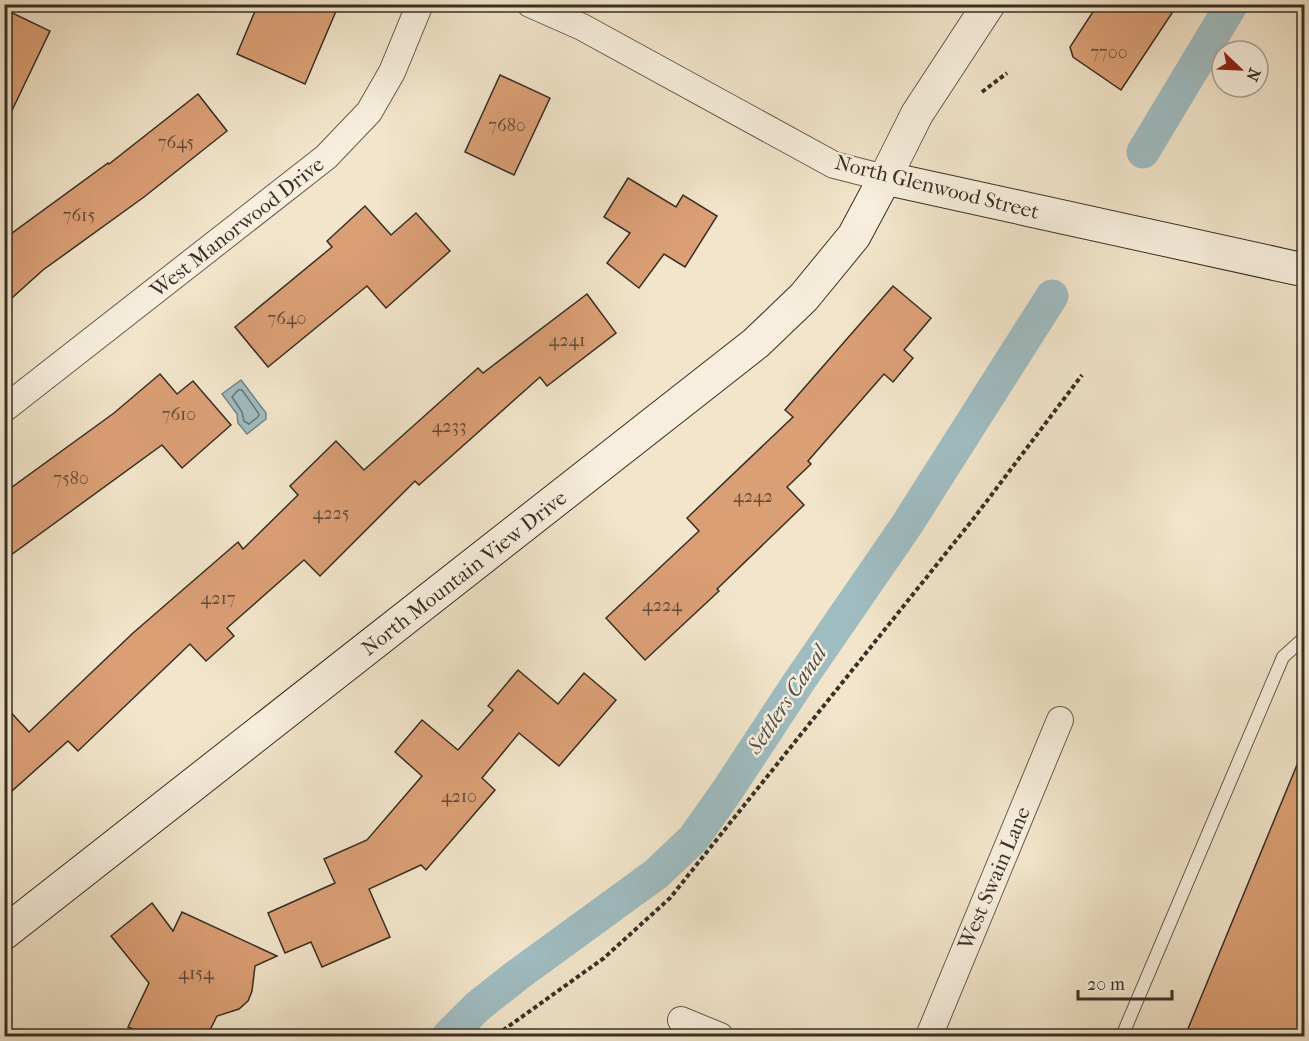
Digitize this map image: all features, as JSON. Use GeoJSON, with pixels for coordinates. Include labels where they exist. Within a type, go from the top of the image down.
{"type":"FeatureCollection","features":[{"type":"Feature","properties":{"kind":"main road","name":"North Glenwood Street"},"geometry":{"type":"LineString","coordinates":[[885,178],[1305,270]]}},
{"type":"Feature","properties":{"kind":"main road","name":"North Mountain View Drive"},"geometry":{"type":"LineString","coordinates":[[4,933],[756,344],[804,297],[854,236],[885,178]]}},
{"type":"Feature","properties":{"kind":"street","name":"West Manorwood Drive"},"geometry":{"type":"LineString","coordinates":[[4,409],[326,157],[369,112],[392,72],[420,4]]}},
{"type":"Feature","properties":{"kind":"street","name":"North Glenwood Street"},"geometry":{"type":"LineString","coordinates":[[530,4],[582,27],[834,165],[885,178]]}},
{"type":"Feature","properties":{"kind":"street"},"geometry":{"type":"LineString","coordinates":[[885,178],[917,114],[989,4]]}},
{"type":"Feature","properties":{"kind":"street","name":"West Swain Lane"},"geometry":{"type":"LineString","coordinates":[[929,1036],[1060,720]]}},
{"type":"Feature","properties":{"kind":"street"},"geometry":{"type":"LineString","coordinates":[[681,1020],[720,1036]]}},
{"type":"Feature","properties":{"kind":"lane"},"geometry":{"type":"LineString","coordinates":[[1122,1036],[1283,657],[1305,638]]}},
{"type":"Feature","properties":{"kind":"path"},"geometry":{"type":"LineString","coordinates":[[982,92],[1007,73]]}},
{"type":"Feature","properties":{"kind":"path"},"geometry":{"type":"LineString","coordinates":[[498,1036],[604,958],[670,898],[975,518],[1082,375]]}},
{"type":"Feature","properties":{"kind":"water"},"geometry":{"type":"Polygon","coordinates":[[[241,380],[266,413],[266,419],[247,434],[238,423],[237,414],[222,394],[241,380]]]}},
{"type":"Feature","properties":{"kind":"building"},"geometry":{"type":"Polygon","coordinates":[[[258,4],[339,4],[305,84],[237,54],[258,4]]]}},
{"type":"Feature","properties":{"kind":"building"},"geometry":{"type":"Polygon","coordinates":[[[1098,4],[1178,4],[1121,90],[1073,57],[1070,47],[1098,4]]]}},
{"type":"Feature","properties":{"kind":"building"},"geometry":{"type":"Polygon","coordinates":[[[4,9],[50,31],[4,127],[4,9]]]}},
{"type":"Feature","properties":{"kind":"building"},"geometry":{"type":"Polygon","coordinates":[[[500,75],[550,98],[514,175],[465,152],[500,75]]]}},
{"type":"Feature","properties":{"kind":"building"},"geometry":{"type":"Polygon","coordinates":[[[198,94],[227,131],[144,197],[43,270],[4,305],[4,239],[109,164],[198,94]]]}},
{"type":"Feature","properties":{"kind":"building"},"geometry":{"type":"Polygon","coordinates":[[[628,178],[676,207],[683,195],[717,216],[685,267],[664,254],[639,288],[607,263],[630,233],[604,217],[628,178]]]}},
{"type":"Feature","properties":{"kind":"building"},"geometry":{"type":"Polygon","coordinates":[[[365,206],[391,235],[416,213],[450,251],[386,308],[367,286],[268,367],[235,327],[332,247],[327,241],[365,206]]]}},
{"type":"Feature","properties":{"kind":"building"},"geometry":{"type":"Polygon","coordinates":[[[893,286],[931,318],[904,350],[913,358],[893,382],[884,374],[808,461],[811,464],[787,487],[804,505],[717,589],[719,591],[645,660],[606,618],[699,531],[687,518],[793,417],[785,410],[893,286]]]}},
{"type":"Feature","properties":{"kind":"building"},"geometry":{"type":"Polygon","coordinates":[[[587,294],[616,333],[547,386],[540,377],[419,485],[415,481],[320,576],[304,560],[227,628],[234,636],[206,661],[190,644],[78,751],[68,741],[4,798],[4,705],[29,732],[133,633],[238,542],[243,549],[298,495],[290,486],[336,441],[364,470],[478,368],[483,373],[587,294]]]}},
{"type":"Feature","properties":{"kind":"building"},"geometry":{"type":"Polygon","coordinates":[[[160,374],[177,394],[193,381],[231,425],[182,468],[162,445],[4,560],[4,493],[114,413],[160,374]]]}},
{"type":"Feature","properties":{"kind":"building"},"geometry":{"type":"Polygon","coordinates":[[[518,670],[558,704],[584,673],[616,700],[559,766],[519,733],[482,778],[495,790],[426,870],[421,865],[369,889],[390,937],[322,967],[311,942],[285,953],[268,913],[335,883],[324,859],[367,840],[422,776],[395,752],[422,720],[458,750],[493,710],[488,706],[518,670]]]}},
{"type":"Feature","properties":{"kind":"building"},"geometry":{"type":"Polygon","coordinates":[[[1304,748],[1305,1036],[1185,1036],[1304,748]]]}},
{"type":"Feature","properties":{"kind":"building"},"geometry":{"type":"Polygon","coordinates":[[[152,903],[173,931],[182,912],[277,956],[255,966],[252,991],[248,1001],[239,1009],[217,1016],[207,1036],[150,1036],[128,1027],[149,983],[111,936],[152,903]]]}},
{"type":"Feature","properties":{"kind":"waterway","name":"Settlers Canal"},"geometry":{"type":"LineString","coordinates":[[1143,152],[1232,4]]}},
{"type":"Feature","properties":{"kind":"waterway","name":"Settlers Canal"},"geometry":{"type":"LineString","coordinates":[[448,1036],[477,1007],[656,874],[693,839],[906,526],[1052,296]]}}]}
